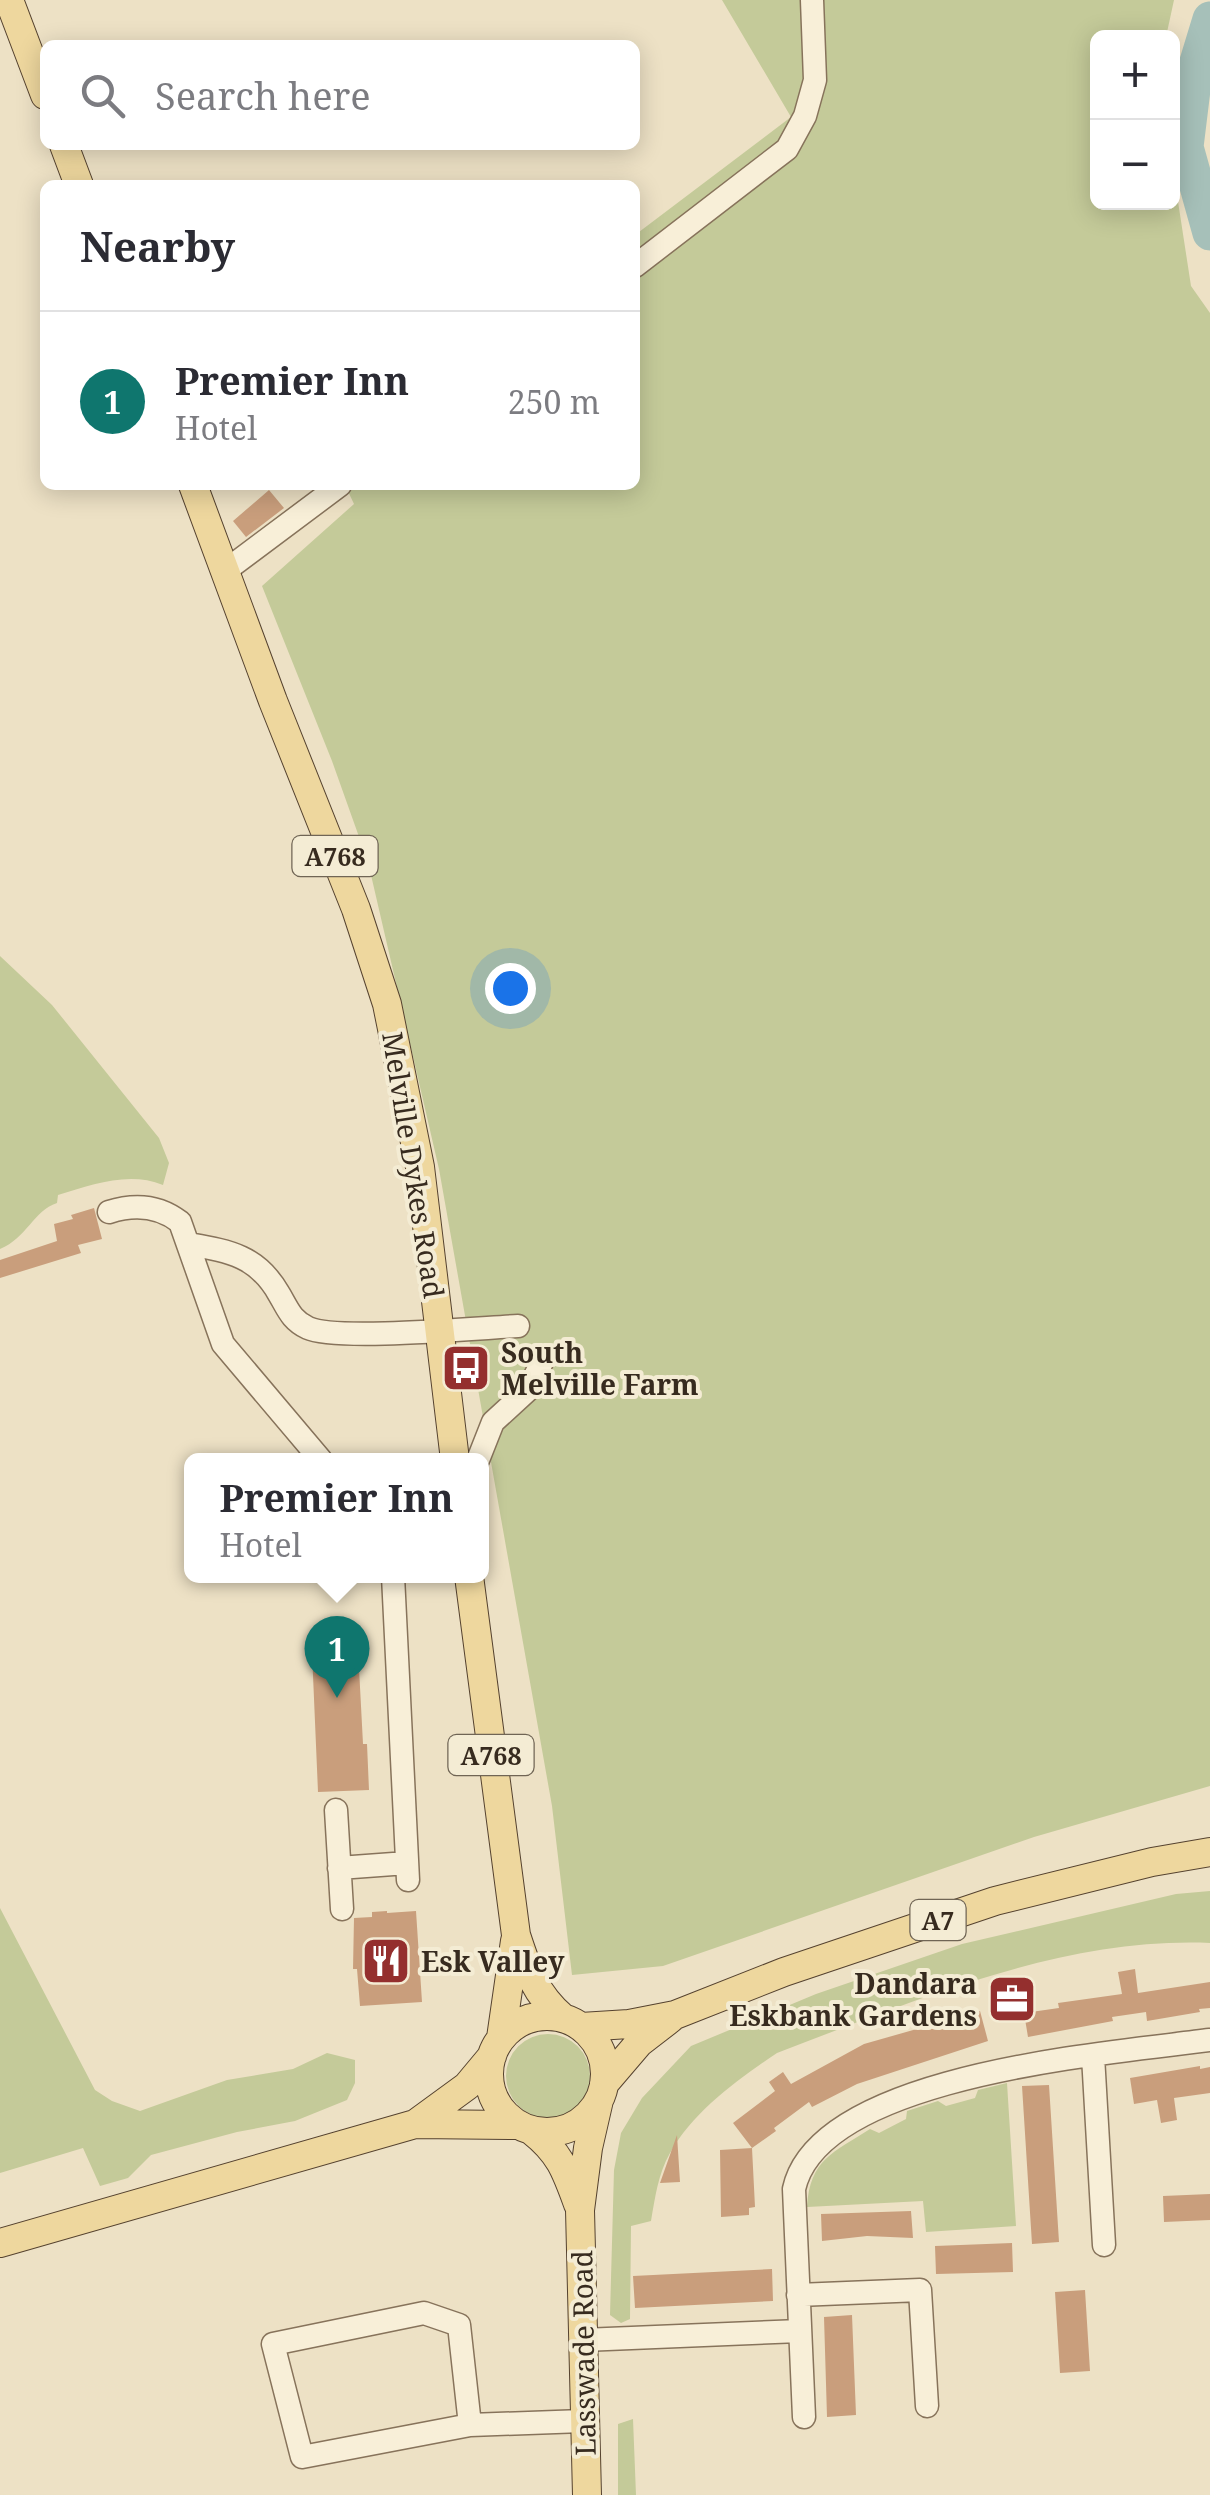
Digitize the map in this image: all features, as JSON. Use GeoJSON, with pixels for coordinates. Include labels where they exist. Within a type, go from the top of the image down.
{"type":"FeatureCollection","features":[{"type":"Feature","properties":{"kind":"main road"},"geometry":{"type":"LineString","coordinates":[[9,0],[40,82]]}},
{"type":"Feature","properties":{"kind":"main road"},"geometry":{"type":"LineString","coordinates":[[66,150],[77,180]]}},
{"type":"Feature","properties":{"kind":"main road","name":"Melville Dykes Road"},"geometry":{"type":"LineString","coordinates":[[195,490],[273,702],[356,908],[387,1004],[420,1167],[454,1453]]}},
{"type":"Feature","properties":{"kind":"main road","name":"A768"},"geometry":{"type":"LineString","coordinates":[[470,1583],[516,1935],[532,1983],[544,2001],[572,2022]]}},
{"type":"Feature","properties":{"kind":"main road","name":"A7"},"geometry":{"type":"LineString","coordinates":[[572,2022],[629,2024],[675,2016],[784,1972],[995,1900],[1210,1852]]}},
{"type":"Feature","properties":{"kind":"main road","name":"A768"},"geometry":{"type":"LineString","coordinates":[[497,2047],[516,1935]]}},
{"type":"Feature","properties":{"kind":"main road"},"geometry":{"type":"LineString","coordinates":[[0,2242],[415,2124],[564,2130],[590,2113],[602,2092],[601,2052],[572,2022],[541,2016],[519,2023],[467,2086],[415,2124]]}},
{"type":"Feature","properties":{"kind":"main road","name":"A7"},"geometry":{"type":"LineString","coordinates":[[602,2092],[639,2043],[675,2016]]}},
{"type":"Feature","properties":{"kind":"main road"},"geometry":{"type":"LineString","coordinates":[[497,2047],[489,2076],[493,2096],[503,2113],[526,2128]]}},
{"type":"Feature","properties":{"kind":"main road","name":"Lasswade Road"},"geometry":{"type":"LineString","coordinates":[[587,2495],[580,2210],[588,2148],[602,2092]]}},
{"type":"Feature","properties":{"kind":"main road","name":"Lasswade Road"},"geometry":{"type":"LineString","coordinates":[[526,2128],[552,2146],[580,2210]]}},
{"type":"Feature","properties":{"kind":"street"},"geometry":{"type":"LineString","coordinates":[[640,262],[787,150],[806,116],[815,80],[812,0]]}},
{"type":"Feature","properties":{"kind":"street"},"geometry":{"type":"LineString","coordinates":[[225,571],[333,490]]}},
{"type":"Feature","properties":{"kind":"street"},"geometry":{"type":"LineString","coordinates":[[109,1212],[128,1206],[169,1214],[180,1222],[222,1344],[314,1453]]}},
{"type":"Feature","properties":{"kind":"street"},"geometry":{"type":"LineString","coordinates":[[188,1244],[234,1252],[252,1264],[267,1276],[290,1316],[311,1330],[334,1333],[518,1326]]}},
{"type":"Feature","properties":{"kind":"street"},"geometry":{"type":"LineString","coordinates":[[481,1453],[493,1422],[528,1390],[545,1356]]}},
{"type":"Feature","properties":{"kind":"street"},"geometry":{"type":"LineString","coordinates":[[339,1868],[408,1872],[393,1583]]}},
{"type":"Feature","properties":{"kind":"street"},"geometry":{"type":"LineString","coordinates":[[336,1810],[342,1910]]}},
{"type":"Feature","properties":{"kind":"street"},"geometry":{"type":"LineString","coordinates":[[804,2418],[794,2190],[798,2171],[810,2153],[875,2110],[953,2082],[1010,2067],[1210,2040]]}},
{"type":"Feature","properties":{"kind":"street"},"geometry":{"type":"LineString","coordinates":[[1093,2056],[1104,2245]]}},
{"type":"Feature","properties":{"kind":"street"},"geometry":{"type":"LineString","coordinates":[[798,2295],[920,2290],[927,2406]]}},
{"type":"Feature","properties":{"kind":"street"},"geometry":{"type":"LineString","coordinates":[[470,2425],[460,2325],[424,2313],[273,2344],[302,2457],[470,2425],[584,2421]]}},
{"type":"Feature","properties":{"kind":"street"},"geometry":{"type":"LineString","coordinates":[[583,2340],[800,2331]]}},
{"type":"Feature","properties":{"kind":"green space"},"geometry":{"type":"Polygon","coordinates":[[[722,0],[1174,0],[1168,30],[1090,30],[1090,210],[1179,210],[1191,286],[1210,313],[1210,1786],[1034,1837],[663,1966],[572,1975],[552,1806],[439,1169],[368,862],[262,586],[354,504],[347,490],[640,490],[640,231],[791,117],[722,0]]]}},
{"type":"Feature","properties":{"kind":"green space"},"geometry":{"type":"Polygon","coordinates":[[[0,956],[52,1005],[159,1138],[169,1163],[163,1185],[123,1179],[58,1195],[57,1203],[0,1249],[0,956]]]}},
{"type":"Feature","properties":{"kind":"green space"},"geometry":{"type":"Polygon","coordinates":[[[1210,1891],[1210,1943],[1154,1944],[1044,1961],[882,2013],[777,2053],[762,2063],[704,2110],[670,2153],[651,2221],[631,2226],[630,2319],[621,2323],[610,2315],[614,2170],[621,2133],[642,2098],[691,2046],[816,1994],[962,1944],[1176,1894],[1210,1891]]]}},
{"type":"Feature","properties":{"kind":"green space"},"geometry":{"type":"Polygon","coordinates":[[[0,1908],[95,2090],[112,2101],[140,2111],[227,2080],[293,2069],[327,2053],[355,2060],[355,2083],[347,2100],[295,2121],[151,2155],[128,2178],[100,2186],[83,2148],[0,2173],[0,1908]]]}},
{"type":"Feature","properties":{"kind":"green space"},"geometry":{"type":"Polygon","coordinates":[[[548,2034],[571,2041],[583,2053],[590,2076],[583,2099],[571,2111],[548,2118],[525,2111],[513,2099],[506,2076],[513,2053],[525,2041],[548,2034]]]}},
{"type":"Feature","properties":{"kind":"green space"},"geometry":{"type":"Polygon","coordinates":[[[1007,2083],[1016,2226],[926,2232],[923,2201],[807,2207],[818,2168],[870,2129],[879,2133],[906,2119],[907,2111],[938,2101],[946,2106],[975,2098],[978,2090],[1007,2083]]]}},
{"type":"Feature","properties":{"kind":"green space"},"geometry":{"type":"Polygon","coordinates":[[[633,2419],[636,2495],[618,2495],[618,2424],[633,2419]]]}},
{"type":"Feature","properties":{"kind":"building"},"geometry":{"type":"Polygon","coordinates":[[[269,490],[284,508],[246,537],[233,521],[269,490]]]}},
{"type":"Feature","properties":{"kind":"building"},"geometry":{"type":"Polygon","coordinates":[[[94,1208],[102,1239],[78,1245],[81,1253],[0,1278],[0,1260],[57,1241],[54,1224],[94,1208]]]}},
{"type":"Feature","properties":{"kind":"building"},"geometry":{"type":"Polygon","coordinates":[[[348,1641],[349,1650],[358,1649],[369,1790],[318,1792],[312,1652],[329,1651],[328,1642],[348,1641]]]}},
{"type":"Feature","properties":{"kind":"building","name":"Esk Valley"},"geometry":{"type":"Polygon","coordinates":[[[387,1911],[416,1911],[422,2002],[360,2006],[357,1969],[353,1969],[354,1918],[387,1911]]]}},
{"type":"Feature","properties":{"kind":"building"},"geometry":{"type":"Polygon","coordinates":[[[1135,1969],[1138,1993],[1210,1982],[1210,2008],[1147,2021],[1146,2012],[1112,2017],[1113,2021],[1028,2037],[1024,2013],[1059,2008],[1058,2003],[1122,1994],[1118,1972],[1135,1969]]]}},
{"type":"Feature","properties":{"kind":"building"},"geometry":{"type":"Polygon","coordinates":[[[980,2011],[988,2041],[857,2084],[812,2107],[809,2102],[752,2148],[733,2123],[775,2091],[769,2082],[783,2072],[791,2084],[864,2044],[980,2011]]]}},
{"type":"Feature","properties":{"kind":"building"},"geometry":{"type":"Polygon","coordinates":[[[1210,2067],[1210,2093],[1174,2098],[1177,2120],[1161,2123],[1157,2100],[1134,2104],[1130,2078],[1210,2067]]]}},
{"type":"Feature","properties":{"kind":"building"},"geometry":{"type":"Polygon","coordinates":[[[1049,2085],[1059,2242],[1032,2244],[1022,2086],[1049,2085]]]}},
{"type":"Feature","properties":{"kind":"building"},"geometry":{"type":"Polygon","coordinates":[[[677,2135],[680,2182],[660,2183],[677,2135]]]}},
{"type":"Feature","properties":{"kind":"building"},"geometry":{"type":"Polygon","coordinates":[[[752,2148],[755,2207],[749,2208],[749,2215],[721,2217],[720,2150],[752,2148]]]}},
{"type":"Feature","properties":{"kind":"building"},"geometry":{"type":"Polygon","coordinates":[[[1210,2194],[1210,2220],[1164,2222],[1163,2196],[1210,2194]]]}},
{"type":"Feature","properties":{"kind":"building"},"geometry":{"type":"Polygon","coordinates":[[[911,2211],[913,2238],[867,2236],[822,2241],[821,2214],[911,2211]]]}},
{"type":"Feature","properties":{"kind":"building"},"geometry":{"type":"Polygon","coordinates":[[[1012,2243],[1013,2272],[936,2274],[935,2246],[1012,2243]]]}},
{"type":"Feature","properties":{"kind":"building"},"geometry":{"type":"Polygon","coordinates":[[[772,2269],[773,2301],[635,2308],[633,2276],[772,2269]]]}},
{"type":"Feature","properties":{"kind":"building"},"geometry":{"type":"Polygon","coordinates":[[[1085,2290],[1090,2371],[1060,2373],[1055,2292],[1085,2290]]]}},
{"type":"Feature","properties":{"kind":"building"},"geometry":{"type":"Polygon","coordinates":[[[852,2315],[856,2415],[827,2417],[824,2317],[852,2315]]]}},
{"type":"Feature","properties":{"kind":"waterway"},"geometry":{"type":"LineString","coordinates":[[1210,19],[1196,65],[1186,147],[1210,233]]}},
{"type":"Feature","properties":{"kind":"place","name":"South Melville Farm"},"geometry":{"type":"Point","coordinates":[466,1368]}},
{"type":"Feature","properties":{"kind":"place","name":"Premier Inn"},"geometry":{"type":"Point","coordinates":[337,1698]}},
{"type":"Feature","properties":{"kind":"place","name":"Esk Valley"},"geometry":{"type":"Point","coordinates":[386,1961]}},
{"type":"Feature","properties":{"kind":"place","name":"Dandara Eskbank Gardens"},"geometry":{"type":"Point","coordinates":[1012,1999]}}]}
